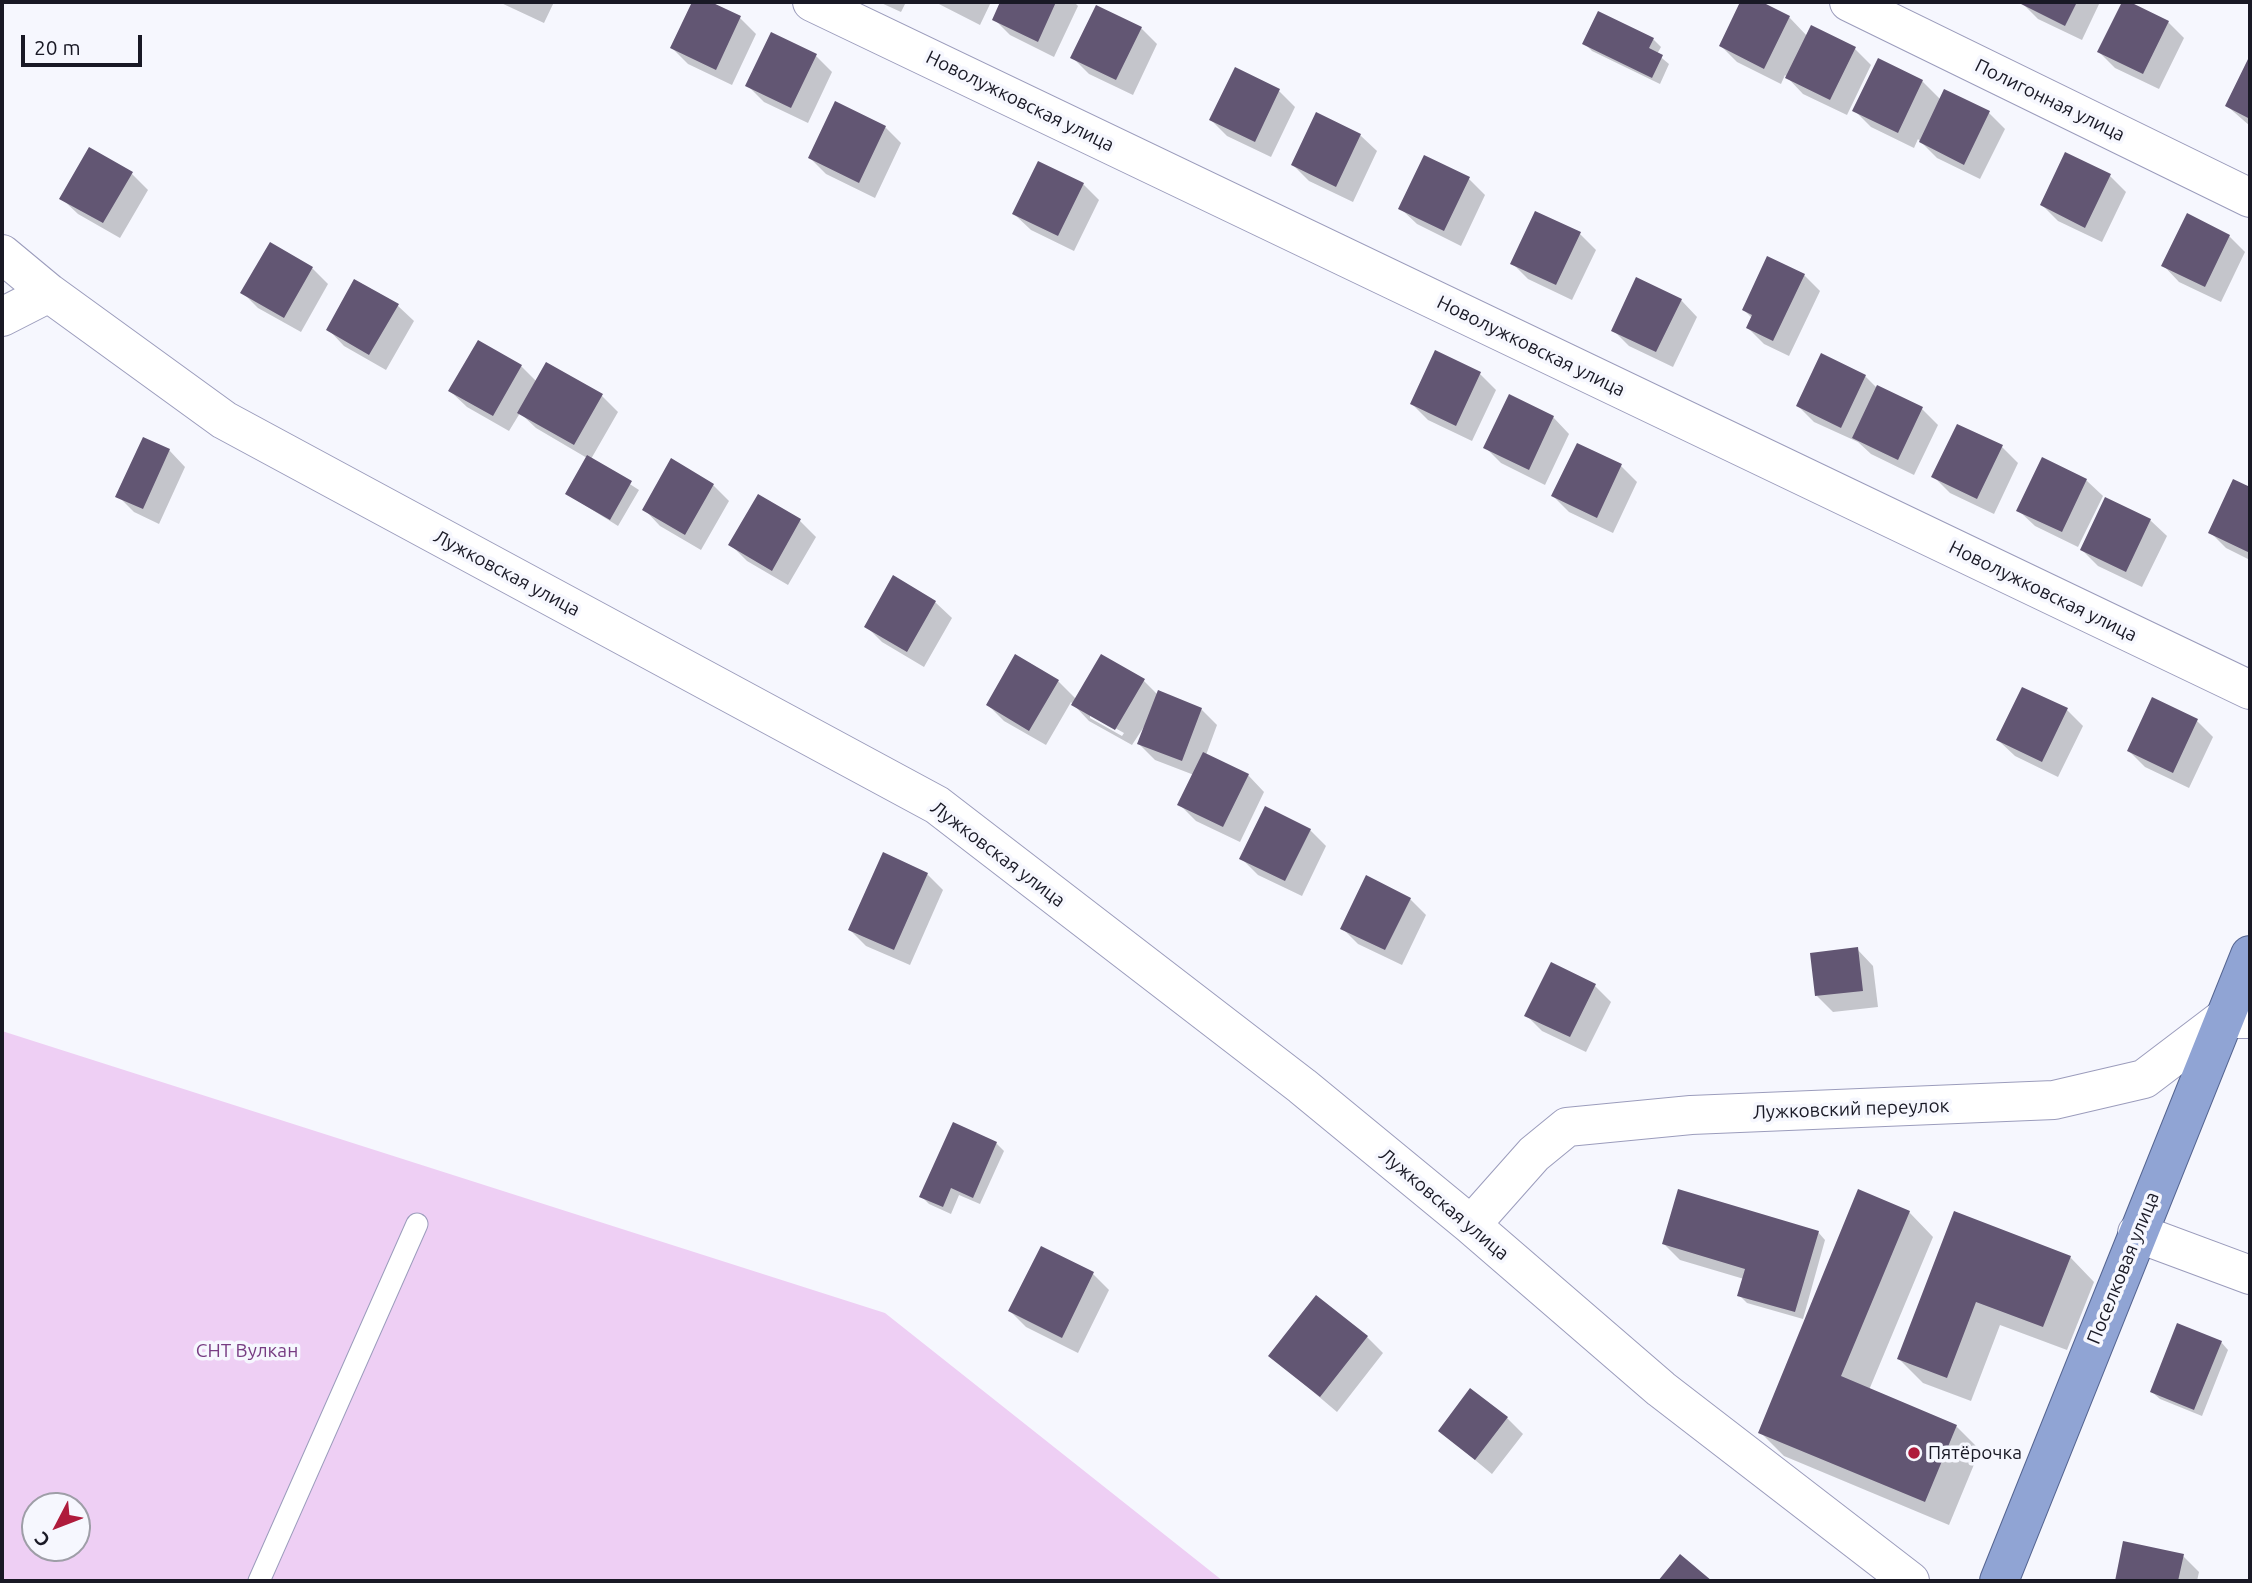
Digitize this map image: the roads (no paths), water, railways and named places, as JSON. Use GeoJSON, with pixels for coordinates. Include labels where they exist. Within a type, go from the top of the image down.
{"type":"FeatureCollection","features":[{"type":"Feature","properties":{"kind":"highway","name":"Поселковая улица"},"geometry":{"type":"LineString","coordinates":[[1999,1581],[2137,1233],[2236,1019],[2250,955]]}},
{"type":"Feature","properties":{"kind":"street","name":"Новолужковская улица"},"geometry":{"type":"LineString","coordinates":[[812,2],[2250,690]]}},
{"type":"Feature","properties":{"kind":"street","name":"Полигонная улица"},"geometry":{"type":"LineString","coordinates":[[1849,2],[2250,198]]}},
{"type":"Feature","properties":{"kind":"street","name":"Лужковская улица"},"geometry":{"type":"LineString","coordinates":[[2,254],[48,293],[224,420],[937,805],[1302,1086],[1471,1225],[1661,1389],[1910,1581]]}},
{"type":"Feature","properties":{"kind":"street"},"geometry":{"type":"LineString","coordinates":[[2,317],[48,293]]}},
{"type":"Feature","properties":{"kind":"street","name":"Лужковский переулок"},"geometry":{"type":"LineString","coordinates":[[1471,1225],[1534,1154],[1567,1127],[1691,1115],[2054,1100],[2144,1079],[2236,1019]]}},
{"type":"Feature","properties":{"kind":"street"},"geometry":{"type":"LineString","coordinates":[[2137,1233],[2250,1275]]}},
{"type":"Feature","properties":{"kind":"lane"},"geometry":{"type":"LineString","coordinates":[[259,1581],[417,1224]]}},
{"type":"Feature","properties":{"kind":"place","name":"Пятёрочка"},"geometry":{"type":"Point","coordinates":[1914,1453]}},
{"type":"Feature","properties":{"kind":"park label","name":"СНТ Вулкан"},"geometry":{"type":"Point","coordinates":[247,1351]}}]}
